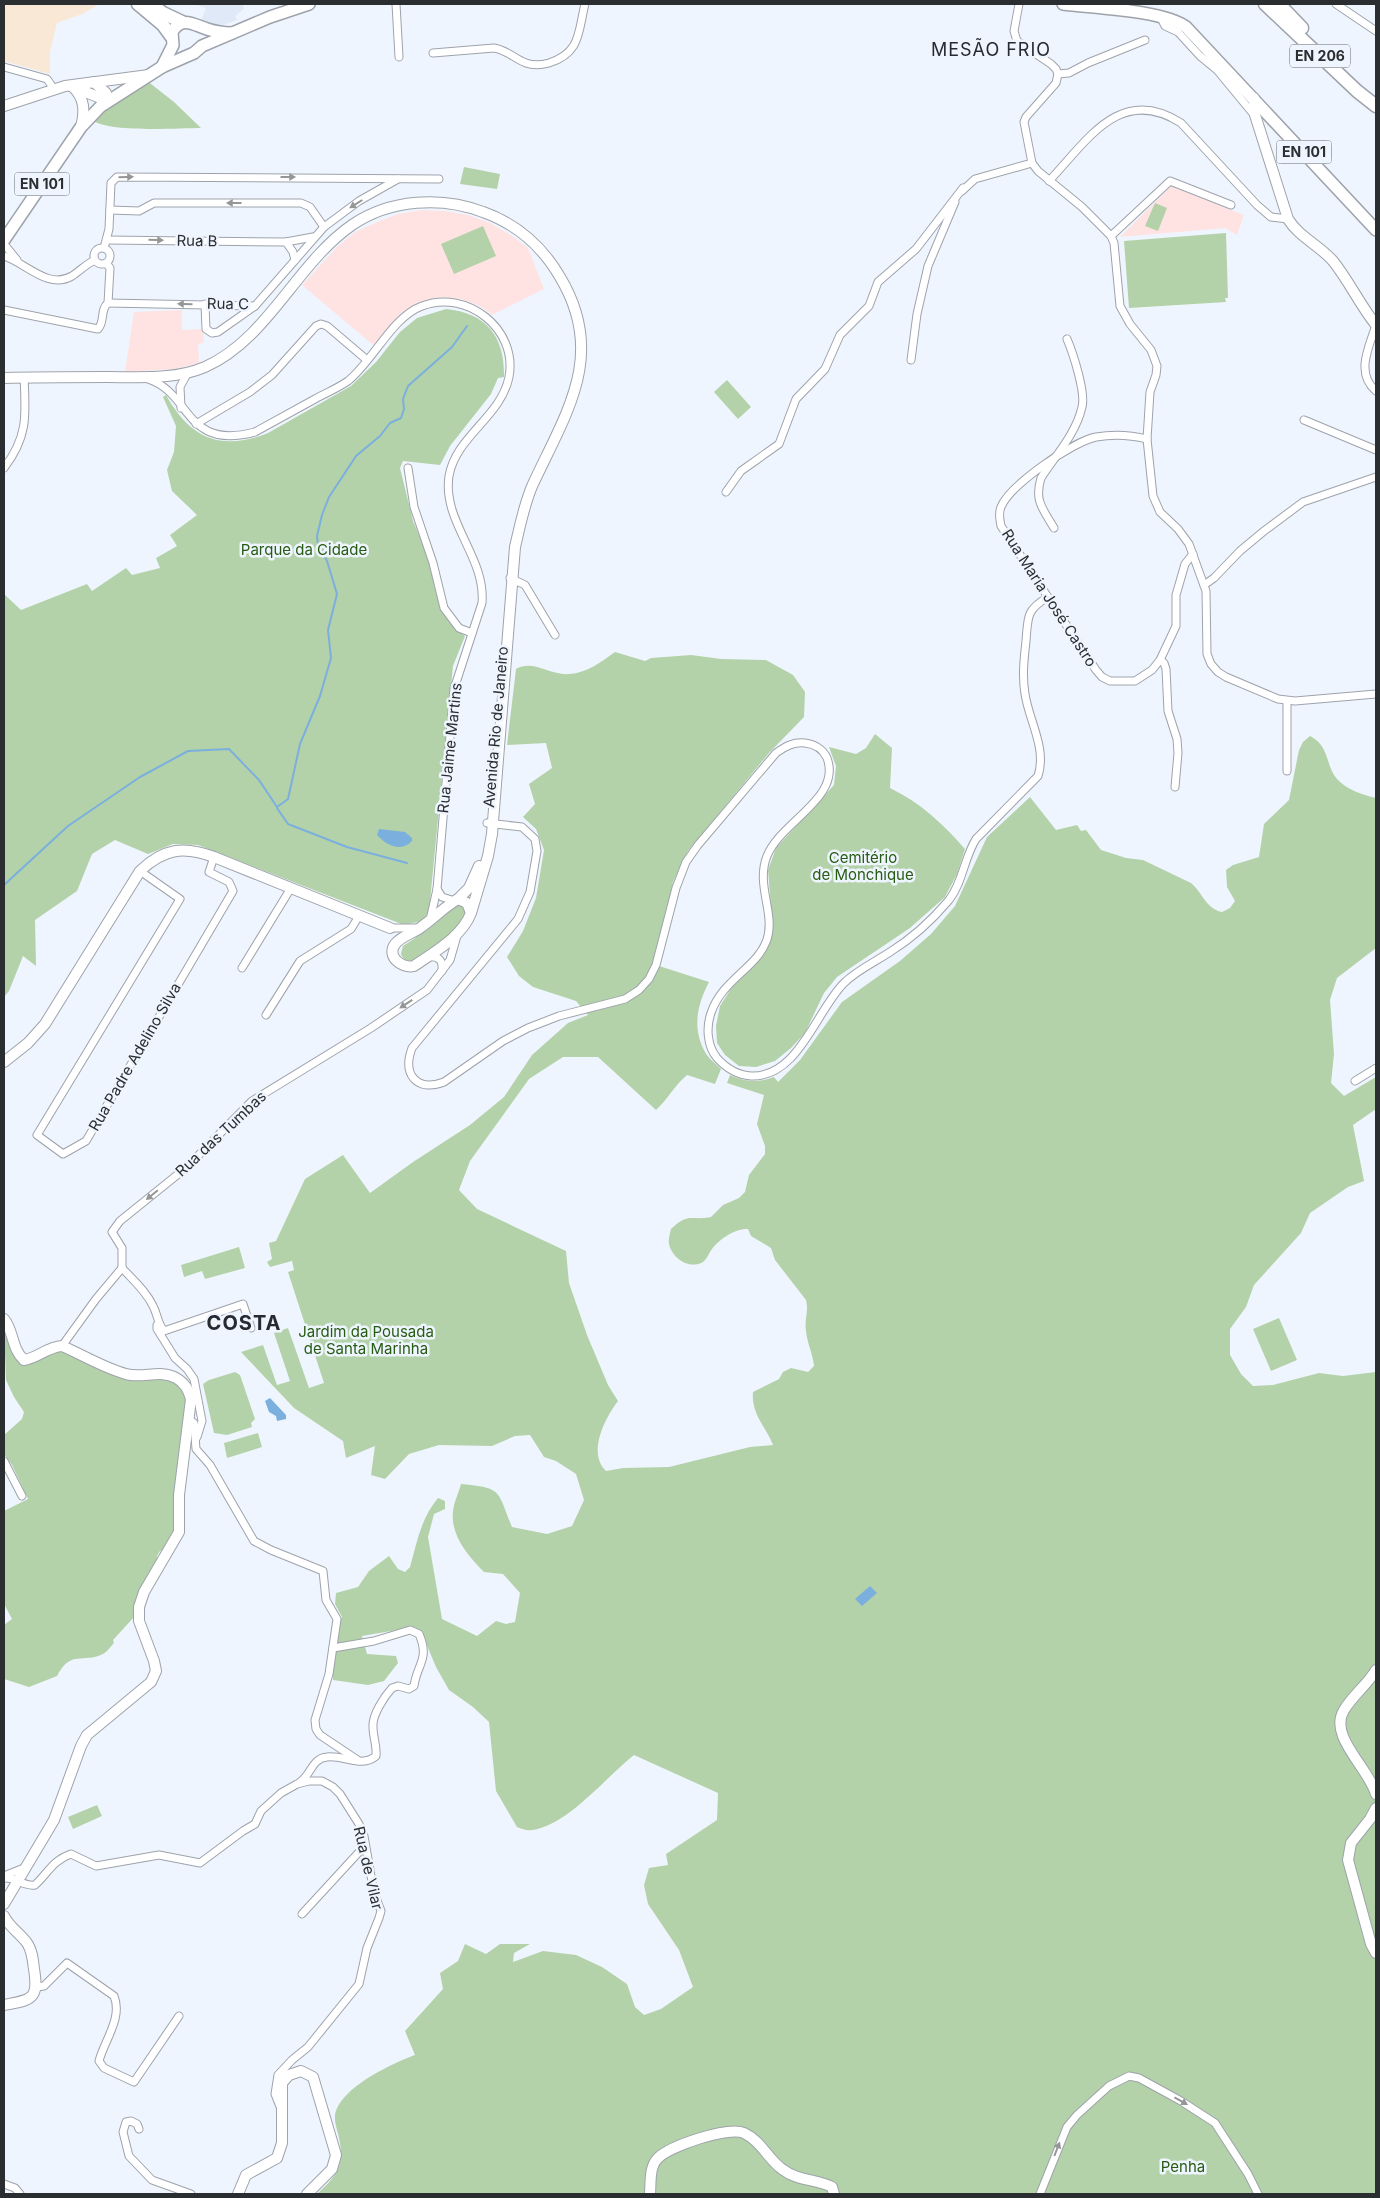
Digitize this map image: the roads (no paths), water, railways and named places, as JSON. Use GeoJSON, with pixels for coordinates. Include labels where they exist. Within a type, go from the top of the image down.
{"type":"FeatureCollection","features":[{"type":"Feature","properties":{"kind":"highway"},"geometry":{"type":"LineString","coordinates":[[162,4],[168,16]]}},
{"type":"Feature","properties":{"kind":"highway","name":"EN 206"},"geometry":{"type":"LineString","coordinates":[[1265,4],[1357,91],[1376,106]]}},
{"type":"Feature","properties":{"kind":"highway","name":"EN 206"},"geometry":{"type":"LineString","coordinates":[[1279,4],[1376,99]]}},
{"type":"Feature","properties":{"kind":"highway"},"geometry":{"type":"LineString","coordinates":[[142,5],[182,22]]}},
{"type":"Feature","properties":{"kind":"highway"},"geometry":{"type":"LineString","coordinates":[[142,5],[163,24],[172,41]]}},
{"type":"Feature","properties":{"kind":"main road","name":"EN 101"},"geometry":{"type":"LineString","coordinates":[[1063,4],[1160,16],[1178,21],[1254,98],[1264,118],[1376,230]]}},
{"type":"Feature","properties":{"kind":"main road","name":"EN 101"},"geometry":{"type":"LineString","coordinates":[[4,242],[81,128],[108,101],[162,67],[194,53],[202,46],[303,5]]}},
{"type":"Feature","properties":{"kind":"main road"},"geometry":{"type":"LineString","coordinates":[[162,67],[175,28],[182,22],[195,23],[219,33],[234,34]]}},
{"type":"Feature","properties":{"kind":"main road"},"geometry":{"type":"LineString","coordinates":[[200,26],[205,39],[202,46]]}},
{"type":"Feature","properties":{"kind":"main road"},"geometry":{"type":"LineString","coordinates":[[172,41],[176,50],[188,54]]}},
{"type":"Feature","properties":{"kind":"street"},"geometry":{"type":"LineString","coordinates":[[396,4],[399,57]]}},
{"type":"Feature","properties":{"kind":"street"},"geometry":{"type":"LineString","coordinates":[[433,53],[494,48],[503,49],[526,63],[541,65],[556,61],[569,54],[574,47],[585,4]]}},
{"type":"Feature","properties":{"kind":"street"},"geometry":{"type":"LineString","coordinates":[[1018,4],[1014,31],[1017,41],[1051,64],[1058,74],[1056,84],[1026,117],[1024,122],[1032,163],[1049,181],[1082,207],[1111,236],[1114,243],[1120,306],[1130,324],[1151,350],[1157,366],[1150,392],[1147,439],[1151,484],[1156,505],[1165,518],[1185,538],[1204,585],[1207,602],[1207,654],[1211,664],[1226,677],[1266,695],[1287,701],[1376,694]]}},
{"type":"Feature","properties":{"kind":"street"},"geometry":{"type":"LineString","coordinates":[[1336,4],[1376,32]]}},
{"type":"Feature","properties":{"kind":"street"},"geometry":{"type":"LineString","coordinates":[[1160,16],[1165,26],[1178,32],[1264,118],[1262,134],[1288,219],[1298,233],[1320,248],[1332,261],[1376,325],[1365,359],[1364,374],[1368,384],[1376,391]]}},
{"type":"Feature","properties":{"kind":"street"},"geometry":{"type":"LineString","coordinates":[[1058,74],[1069,73],[1088,63],[1145,40]]}},
{"type":"Feature","properties":{"kind":"street"},"geometry":{"type":"LineString","coordinates":[[4,66],[47,79],[54,89]]}},
{"type":"Feature","properties":{"kind":"street"},"geometry":{"type":"LineString","coordinates":[[4,106],[54,89],[149,75]]}},
{"type":"Feature","properties":{"kind":"street"},"geometry":{"type":"LineString","coordinates":[[94,82],[106,93],[108,101]]}},
{"type":"Feature","properties":{"kind":"street"},"geometry":{"type":"LineString","coordinates":[[72,87],[108,101]]}},
{"type":"Feature","properties":{"kind":"street"},"geometry":{"type":"LineString","coordinates":[[72,87],[82,101],[84,110],[81,128]]}},
{"type":"Feature","properties":{"kind":"street"},"geometry":{"type":"LineString","coordinates":[[1049,181],[1096,129],[1111,117],[1127,112],[1153,110],[1168,115],[1182,123],[1257,205],[1271,217],[1288,219]]}},
{"type":"Feature","properties":{"kind":"street"},"geometry":{"type":"LineString","coordinates":[[726,492],[741,471],[779,444],[796,399],[825,369],[840,335],[869,306],[878,282],[921,243],[963,188],[974,179],[988,173],[1032,163]]}},
{"type":"Feature","properties":{"kind":"street"},"geometry":{"type":"LineString","coordinates":[[104,248],[107,240],[111,183],[117,177],[439,179]]}},
{"type":"Feature","properties":{"kind":"street","name":"Rua C"},"geometry":{"type":"LineString","coordinates":[[108,303],[255,306],[324,227],[359,201],[398,179]]}},
{"type":"Feature","properties":{"kind":"street"},"geometry":{"type":"LineString","coordinates":[[1111,236],[1170,181],[1231,205]]}},
{"type":"Feature","properties":{"kind":"street"},"geometry":{"type":"LineString","coordinates":[[911,360],[917,314],[928,266],[954,203],[963,188]]}},
{"type":"Feature","properties":{"kind":"street","name":"Avenida Rio de Janeiro"},"geometry":{"type":"LineString","coordinates":[[4,378],[142,378],[184,375],[215,362],[244,341],[316,256],[354,224],[392,207],[444,202],[473,208],[498,217],[521,231],[537,245],[554,266],[568,290],[577,318],[580,363],[570,408],[532,486],[522,516],[515,547],[503,640],[490,823],[476,876],[469,888],[421,927],[397,942]]}},
{"type":"Feature","properties":{"kind":"street"},"geometry":{"type":"LineString","coordinates":[[110,210],[139,211],[154,203],[301,203],[310,207],[324,227]]}},
{"type":"Feature","properties":{"kind":"street","name":"Rua B"},"geometry":{"type":"LineString","coordinates":[[107,240],[286,242],[314,237]]}},
{"type":"Feature","properties":{"kind":"street"},"geometry":{"type":"LineString","coordinates":[[4,242],[17,260]]}},
{"type":"Feature","properties":{"kind":"street"},"geometry":{"type":"LineString","coordinates":[[286,242],[293,252],[295,260]]}},
{"type":"Feature","properties":{"kind":"street"},"geometry":{"type":"LineString","coordinates":[[104,248],[109,252],[110,258],[106,263],[100,264],[95,260],[94,254],[98,249],[104,248]]}},
{"type":"Feature","properties":{"kind":"street"},"geometry":{"type":"LineString","coordinates":[[4,256],[17,260],[44,278],[56,281],[72,276],[88,263],[95,260]]}},
{"type":"Feature","properties":{"kind":"street"},"geometry":{"type":"LineString","coordinates":[[4,310],[98,330],[105,305],[108,303],[110,268],[106,263]]}},
{"type":"Feature","properties":{"kind":"street","name":"Rua Jaime Martins"},"geometry":{"type":"LineString","coordinates":[[162,386],[196,424],[208,431],[231,436],[255,432],[346,382],[410,312],[422,306],[450,301],[478,310],[492,321],[502,336],[508,349],[510,364],[506,390],[498,403],[458,451],[449,477],[449,495],[453,511],[480,574],[483,593],[482,603],[454,689],[437,889],[430,920]]}},
{"type":"Feature","properties":{"kind":"street"},"geometry":{"type":"LineString","coordinates":[[205,304],[206,330],[212,334],[218,332],[255,306]]}},
{"type":"Feature","properties":{"kind":"street"},"geometry":{"type":"LineString","coordinates":[[196,424],[266,380],[316,326],[321,324],[327,326],[367,360]]}},
{"type":"Feature","properties":{"kind":"street"},"geometry":{"type":"LineString","coordinates":[[1054,528],[1038,498],[1041,478],[1077,423],[1083,406],[1082,393],[1067,339]]}},
{"type":"Feature","properties":{"kind":"street"},"geometry":{"type":"LineString","coordinates":[[142,378],[157,382],[162,386],[166,375]]}},
{"type":"Feature","properties":{"kind":"street"},"geometry":{"type":"LineString","coordinates":[[168,392],[176,391],[184,375]]}},
{"type":"Feature","properties":{"kind":"street"},"geometry":{"type":"LineString","coordinates":[[4,468],[12,458],[22,436],[26,411],[24,377]]}},
{"type":"Feature","properties":{"kind":"street"},"geometry":{"type":"LineString","coordinates":[[180,386],[182,408]]}},
{"type":"Feature","properties":{"kind":"street"},"geometry":{"type":"LineString","coordinates":[[1304,420],[1376,450]]}},
{"type":"Feature","properties":{"kind":"street","name":"Rua Maria José Castro"},"geometry":{"type":"LineString","coordinates":[[1147,439],[1133,436],[1095,437],[1040,467],[1005,499],[1000,509],[999,518],[1004,533],[1028,565],[1102,677],[1110,681],[1135,681],[1152,670],[1160,660],[1176,626],[1176,595],[1185,564],[1193,554]]}},
{"type":"Feature","properties":{"kind":"street"},"geometry":{"type":"LineString","coordinates":[[408,468],[414,507],[433,563],[444,608],[459,628],[472,633]]}},
{"type":"Feature","properties":{"kind":"street"},"geometry":{"type":"LineString","coordinates":[[1204,585],[1214,578],[1240,551],[1303,502],[1376,477]]}},
{"type":"Feature","properties":{"kind":"street"},"geometry":{"type":"LineString","coordinates":[[512,578],[525,585],[555,635]]}},
{"type":"Feature","properties":{"kind":"street"},"geometry":{"type":"LineString","coordinates":[[390,928],[397,942],[393,950],[393,957],[404,967],[414,966],[459,932],[472,914],[488,856],[490,823],[522,827],[535,840],[537,851],[530,892],[518,919],[412,1048],[408,1058],[408,1070],[413,1078],[425,1085],[435,1085],[444,1082],[503,1041],[528,1028],[559,1016],[625,999],[639,990],[649,979],[656,965],[680,874],[698,845],[776,753],[787,745],[797,742],[809,743],[819,748],[826,755],[830,778],[824,792],[782,832],[767,855],[762,880],[769,929],[766,941],[760,953],[725,988],[711,1013],[708,1025],[709,1038],[714,1054],[725,1066],[742,1075],[760,1076],[775,1070],[791,1057],[806,1040],[825,1006],[846,981],[906,941],[950,899],[958,884],[968,851],[976,839],[1038,776],[1042,765],[1041,752],[1025,697],[1023,681],[1024,660],[1030,610],[1048,597]]}},
{"type":"Feature","properties":{"kind":"street"},"geometry":{"type":"LineString","coordinates":[[1160,660],[1164,663],[1166,669],[1168,711],[1178,739],[1175,787]]}},
{"type":"Feature","properties":{"kind":"street"},"geometry":{"type":"LineString","coordinates":[[1287,701],[1287,771]]}},
{"type":"Feature","properties":{"kind":"street"},"geometry":{"type":"LineString","coordinates":[[4,1062],[28,1043],[45,1024],[140,871],[152,860],[174,851],[196,851],[214,857],[390,928],[407,929],[421,927]]}},
{"type":"Feature","properties":{"kind":"street","name":"Rua Padre Adelino Silva"},"geometry":{"type":"LineString","coordinates":[[140,871],[180,899],[37,1135],[63,1154],[86,1141],[233,891],[229,882],[209,872],[214,857]]}},
{"type":"Feature","properties":{"kind":"street"},"geometry":{"type":"LineString","coordinates":[[242,968],[291,888]]}},
{"type":"Feature","properties":{"kind":"street"},"geometry":{"type":"LineString","coordinates":[[437,889],[442,896],[467,903],[472,914]]}},
{"type":"Feature","properties":{"kind":"street"},"geometry":{"type":"LineString","coordinates":[[266,1014],[300,961],[352,929],[359,916]]}},
{"type":"Feature","properties":{"kind":"street"},"geometry":{"type":"LineString","coordinates":[[442,971],[450,960],[459,932]]}},
{"type":"Feature","properties":{"kind":"street"},"geometry":{"type":"LineString","coordinates":[[427,957],[436,956],[440,959],[443,964],[442,971]]}},
{"type":"Feature","properties":{"kind":"street","name":"Rua das Tumbas"},"geometry":{"type":"LineString","coordinates":[[122,1268],[122,1248],[112,1232],[120,1222],[178,1176],[252,1101],[417,997],[427,990],[442,971]]}},
{"type":"Feature","properties":{"kind":"street"},"geometry":{"type":"LineString","coordinates":[[1354,1081],[1376,1068]]}},
{"type":"Feature","properties":{"kind":"street"},"geometry":{"type":"LineString","coordinates":[[62,1346],[96,1299],[122,1268],[154,1306],[159,1326],[164,1331],[243,1304],[251,1328]]}},
{"type":"Feature","properties":{"kind":"street"},"geometry":{"type":"LineString","coordinates":[[156,1315],[157,1329],[175,1358],[187,1369],[194,1379],[202,1421],[196,1438]]}},
{"type":"Feature","properties":{"kind":"street"},"geometry":{"type":"LineString","coordinates":[[4,1319],[9,1326],[16,1353],[24,1360],[33,1358],[51,1347],[62,1346],[126,1374],[144,1376],[164,1374],[175,1377],[186,1386],[191,1399],[190,1420],[179,1496],[179,1532],[144,1592],[139,1607],[139,1621],[156,1671],[151,1682],[86,1735],[54,1820],[17,1879],[4,1904]]}},
{"type":"Feature","properties":{"kind":"street"},"geometry":{"type":"LineString","coordinates":[[190,1420],[194,1423],[196,1449],[210,1465],[254,1541],[323,1571],[326,1600],[337,1618],[329,1674],[316,1720],[316,1729],[320,1735],[359,1761]]}},
{"type":"Feature","properties":{"kind":"street"},"geometry":{"type":"LineString","coordinates":[[4,1461],[22,1496]]}},
{"type":"Feature","properties":{"kind":"street"},"geometry":{"type":"LineString","coordinates":[[297,1784],[310,1773],[316,1761],[325,1757],[359,1761],[371,1760],[376,1756],[372,1726],[379,1708],[385,1696],[392,1688],[398,1686],[409,1689],[414,1686],[415,1676],[421,1668],[425,1646],[419,1634],[410,1630],[374,1641],[333,1648]]}},
{"type":"Feature","properties":{"kind":"street"},"geometry":{"type":"LineString","coordinates":[[1376,1670],[1368,1683],[1344,1710],[1340,1722],[1340,1731],[1344,1741],[1373,1784],[1376,1794]]}},
{"type":"Feature","properties":{"kind":"street","name":"Rua de Vilar"},"geometry":{"type":"LineString","coordinates":[[17,1879],[30,1886],[36,1886],[54,1863],[60,1858],[71,1854],[77,1855],[91,1865],[96,1866],[159,1855],[200,1863],[243,1831],[256,1824],[261,1812],[269,1803],[297,1784],[309,1781],[322,1781],[333,1787],[340,1794],[360,1824],[374,1893],[381,1911],[367,1948],[359,1984],[308,2047],[278,2075],[275,2094],[282,2109]]}},
{"type":"Feature","properties":{"kind":"street"},"geometry":{"type":"LineString","coordinates":[[1376,1808],[1351,1844],[1348,1860],[1371,1944],[1376,1953]]}},
{"type":"Feature","properties":{"kind":"street"},"geometry":{"type":"LineString","coordinates":[[302,1914],[360,1851],[366,1850]]}},
{"type":"Feature","properties":{"kind":"street"},"geometry":{"type":"LineString","coordinates":[[4,1877],[24,1868]]}},
{"type":"Feature","properties":{"kind":"street"},"geometry":{"type":"LineString","coordinates":[[4,1877],[17,1879]]}},
{"type":"Feature","properties":{"kind":"street"},"geometry":{"type":"LineString","coordinates":[[4,1916],[28,1944],[32,1954],[37,1987],[33,1995],[23,2002],[4,2004]]}},
{"type":"Feature","properties":{"kind":"street"},"geometry":{"type":"LineString","coordinates":[[37,1987],[44,1986],[68,1963],[114,1996],[117,2003],[113,2027],[100,2061],[104,2068],[134,2082],[179,2016]]}},
{"type":"Feature","properties":{"kind":"street"},"geometry":{"type":"LineString","coordinates":[[238,2194],[246,2175],[277,2158],[282,2144],[282,2083],[289,2075],[301,2071],[313,2077],[336,2155],[332,2169],[307,2194]]}},
{"type":"Feature","properties":{"kind":"street"},"geometry":{"type":"LineString","coordinates":[[1040,2194],[1067,2127],[1077,2115],[1109,2086],[1129,2076],[1139,2078],[1182,2101],[1215,2123],[1248,2174],[1258,2194]]}},
{"type":"Feature","properties":{"kind":"street"},"geometry":{"type":"LineString","coordinates":[[139,2129],[131,2121],[126,2122],[123,2132],[129,2156],[152,2180],[191,2194]]}},
{"type":"Feature","properties":{"kind":"street"},"geometry":{"type":"LineString","coordinates":[[650,2194],[651,2170],[658,2157],[686,2144],[722,2132],[743,2132],[757,2142],[782,2169],[796,2178],[822,2182],[832,2187],[834,2194]]}},
{"type":"Feature","properties":{"kind":"street"},"geometry":{"type":"LineString","coordinates":[[4,2184],[15,2188],[20,2194]]}},
{"type":"Feature","properties":{"kind":"water"},"geometry":{"type":"Polygon","coordinates":[[[379,829],[405,832],[412,838],[412,841],[403,847],[394,846],[385,842],[377,835],[379,829]]]}},
{"type":"Feature","properties":{"kind":"water"},"geometry":{"type":"Polygon","coordinates":[[[270,1398],[286,1415],[286,1419],[277,1421],[276,1416],[269,1412],[265,1401],[270,1398]]]}},
{"type":"Feature","properties":{"kind":"water"},"geometry":{"type":"Polygon","coordinates":[[[870,1586],[877,1593],[862,1606],[855,1599],[870,1586]]]}},
{"type":"Feature","properties":{"kind":"waterway"},"geometry":{"type":"LineString","coordinates":[[4,885],[68,826],[140,777],[188,751],[229,749],[259,780],[277,807],[288,799],[300,744],[320,696],[331,658],[328,630],[337,594],[327,561],[318,545],[317,536],[322,515],[329,497],[356,456],[380,436],[390,423],[401,418],[404,409],[403,399],[408,386],[452,347],[467,326]]}},
{"type":"Feature","properties":{"kind":"waterway"},"geometry":{"type":"LineString","coordinates":[[277,808],[288,824],[347,847],[407,863]]}},
{"type":"Feature","properties":{"kind":"district","name":"MESÃO FRIO"},"geometry":{"type":"Point","coordinates":[991,50]}},
{"type":"Feature","properties":{"kind":"district","name":"COSTA"},"geometry":{"type":"Point","coordinates":[244,1323]}},
{"type":"Feature","properties":{"kind":"park label","name":"Parque da Cidade"},"geometry":{"type":"Point","coordinates":[304,550]}},
{"type":"Feature","properties":{"kind":"park label","name":"Cemitério de Monchique"},"geometry":{"type":"Point","coordinates":[863,866]}},
{"type":"Feature","properties":{"kind":"park label","name":"Jardim da Pousada de Santa Marinha"},"geometry":{"type":"Point","coordinates":[366,1340]}},
{"type":"Feature","properties":{"kind":"park label","name":"Penha"},"geometry":{"type":"Point","coordinates":[1183,2167]}}]}
